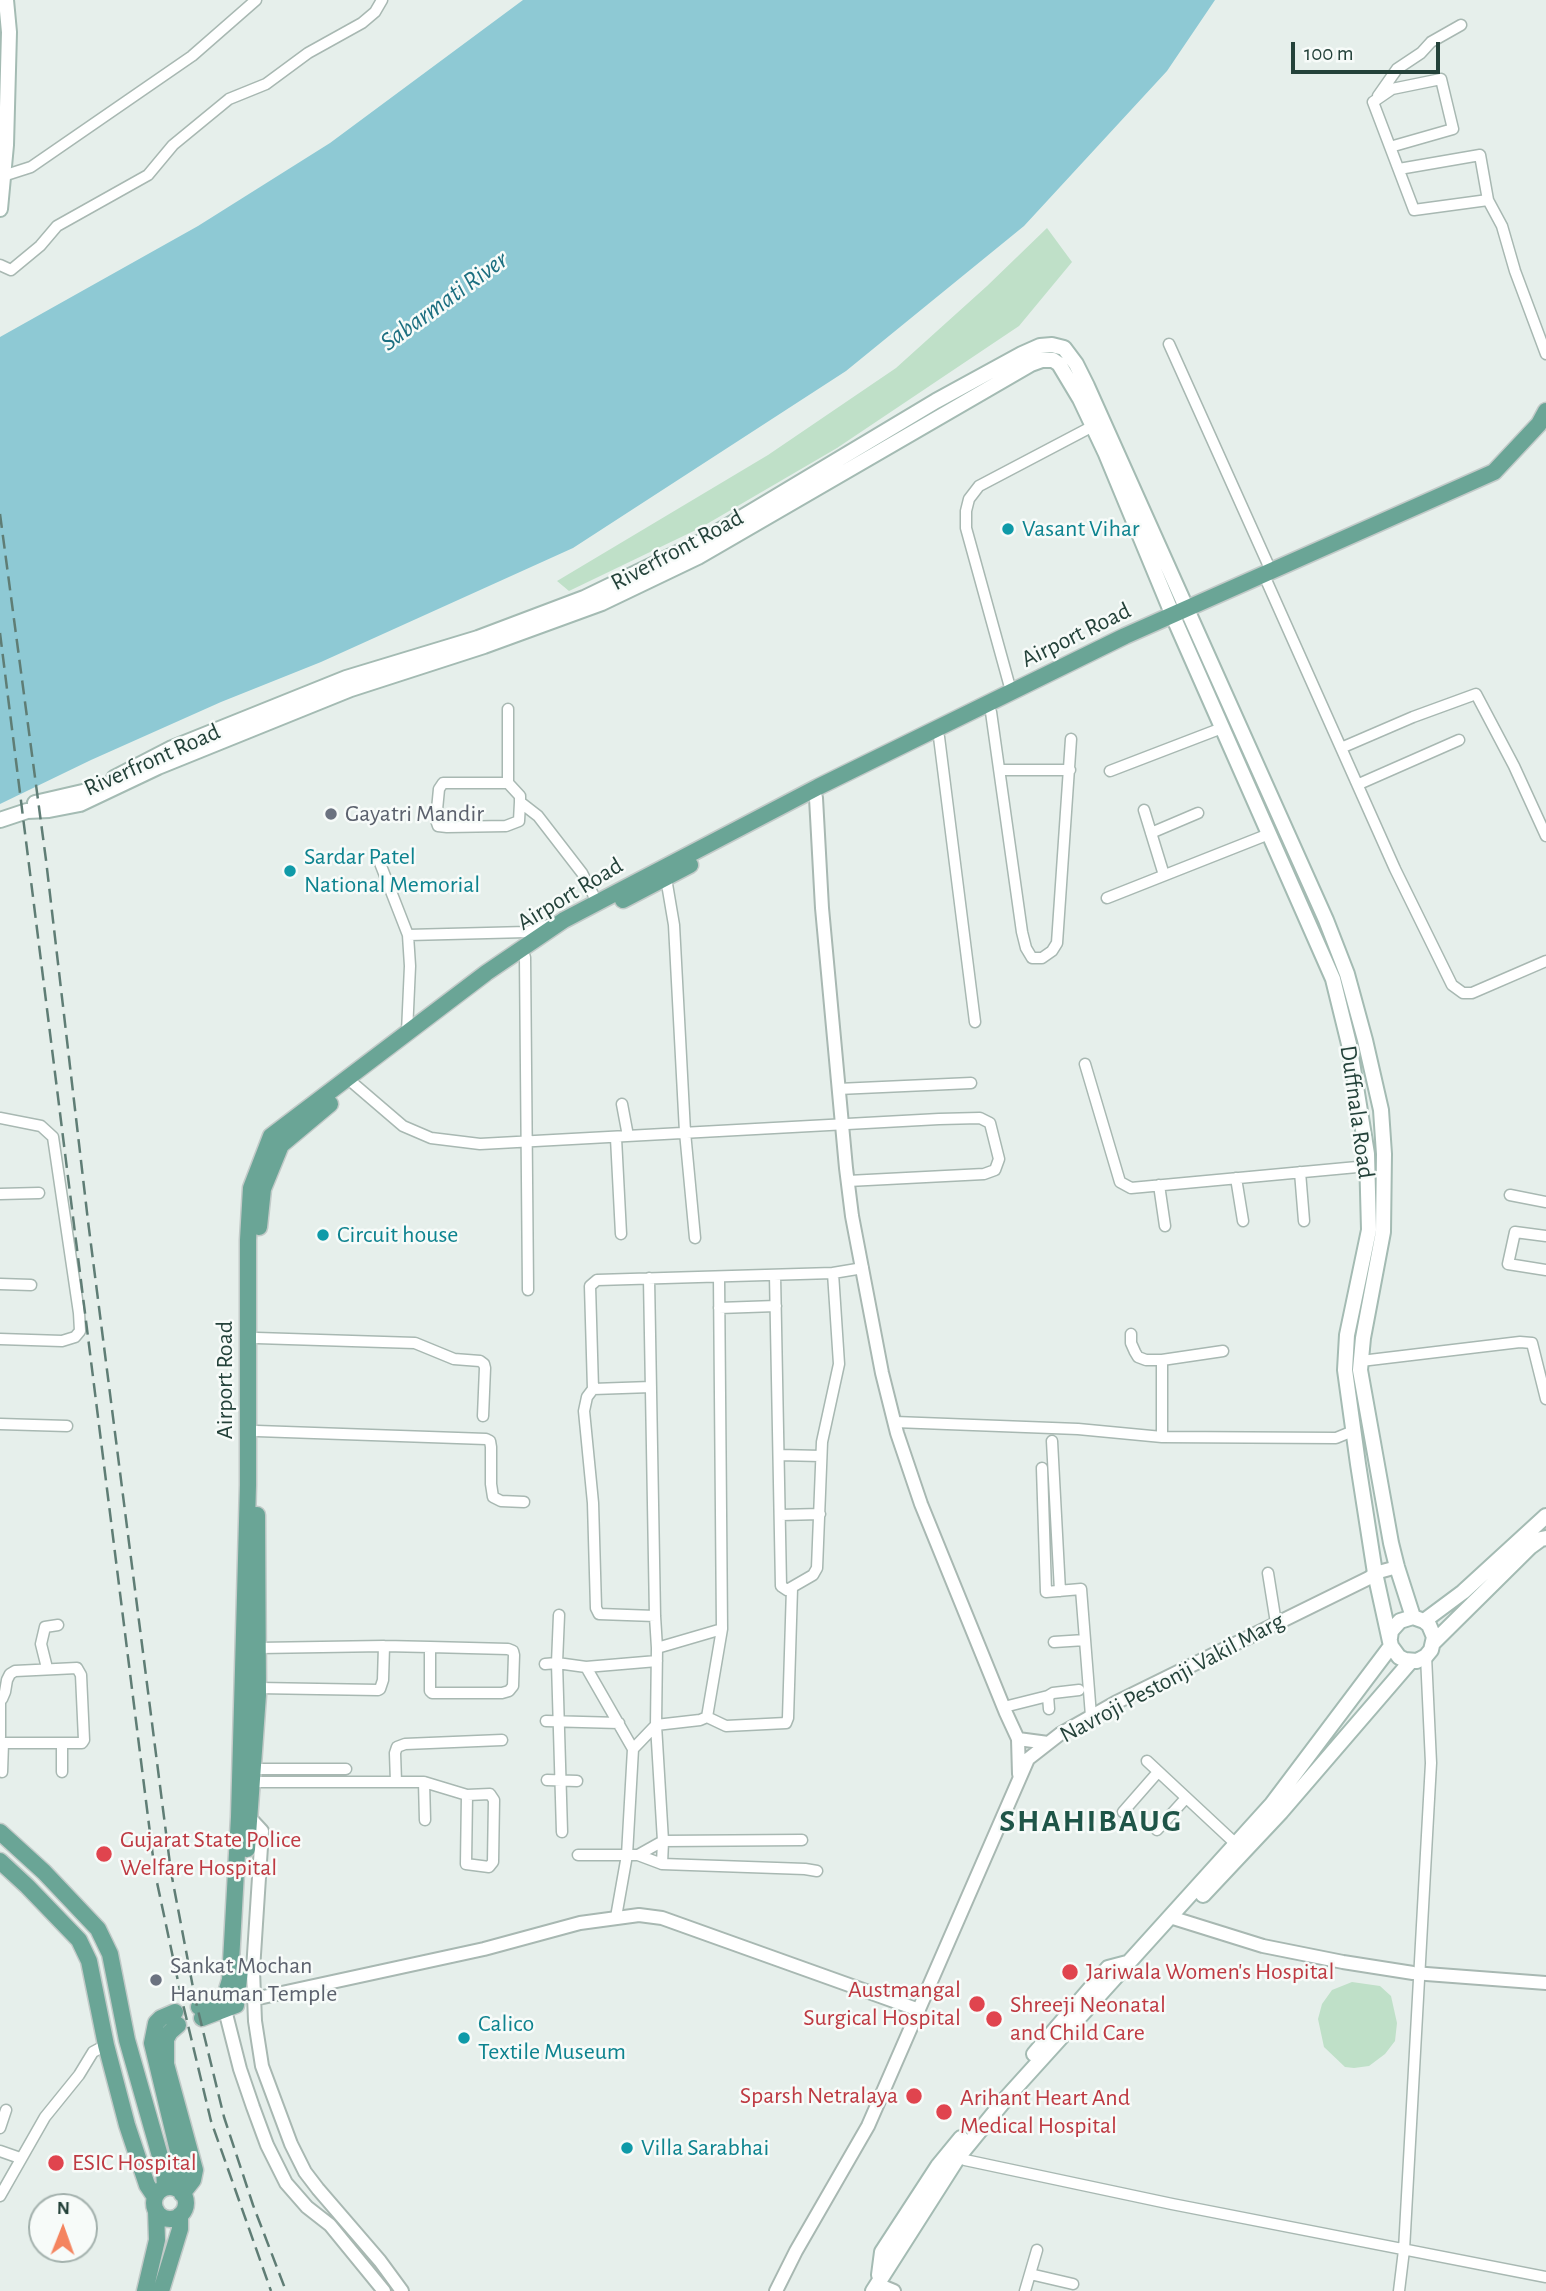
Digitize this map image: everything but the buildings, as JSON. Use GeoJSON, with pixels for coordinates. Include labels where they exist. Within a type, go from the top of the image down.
{"type":"FeatureCollection","features":[{"type":"Feature","properties":{"kind":"main road"},"geometry":{"type":"LineString","coordinates":[[0,209],[6,145],[9,32],[6,0]]}},
{"type":"Feature","properties":{"kind":"main road","name":"Riverfront Road"},"geometry":{"type":"LineString","coordinates":[[0,811],[18,805],[73,796],[95,788],[172,748],[346,678],[478,638],[584,598],[704,540],[936,401],[1040,346],[1064,348],[1076,364],[1181,616]]}},
{"type":"Feature","properties":{"kind":"main road","name":"Riverfront Road"},"geometry":{"type":"LineString","coordinates":[[0,820],[27,811],[80,804],[158,767],[351,689],[484,646],[601,603],[698,557],[1042,360],[1053,360],[1059,364],[1093,426],[1181,616]]}},
{"type":"Feature","properties":{"kind":"main road","name":"Airport Road"},"geometry":{"type":"LineString","coordinates":[[242,1847],[248,1485],[248,1254],[251,1188],[271,1136],[486,973],[564,920],[1011,691],[1499,479],[1546,411]]}},
{"type":"Feature","properties":{"kind":"main road","name":"Airport Road"},"geometry":{"type":"LineString","coordinates":[[1523,447],[1546,429]]}},
{"type":"Feature","properties":{"kind":"main road"},"geometry":{"type":"LineString","coordinates":[[1181,616],[1326,920],[1347,974],[1365,1040],[1381,1110],[1384,1154],[1383,1232],[1360,1370],[1396,1567],[1419,1619],[1432,1630],[1430,1649]]}},
{"type":"Feature","properties":{"kind":"main road","name":"Airport Road"},"geometry":{"type":"LineString","coordinates":[[244,1817],[253,1776],[259,1648],[257,1241],[263,1189],[281,1144],[354,1084],[525,957],[569,928],[666,878],[814,794],[991,712],[1181,616]]}},
{"type":"Feature","properties":{"kind":"main road","name":"Duffnala Road"},"geometry":{"type":"LineString","coordinates":[[1181,616],[1222,728],[1333,979],[1349,1044],[1367,1154],[1369,1230],[1347,1335],[1345,1370],[1375,1573],[1390,1642]]}},
{"type":"Feature","properties":{"kind":"main road"},"geometry":{"type":"LineString","coordinates":[[883,2289],[965,2161],[1272,1804],[1390,1642],[1394,1625],[1406,1618],[1419,1619],[1463,1592],[1546,1516]]}},
{"type":"Feature","properties":{"kind":"main road"},"geometry":{"type":"LineString","coordinates":[[883,2289],[959,2156],[1008,2096],[1129,1963],[1281,1812],[1411,1661],[1430,1649],[1530,1547],[1546,1538]]}},
{"type":"Feature","properties":{"kind":"main road"},"geometry":{"type":"LineString","coordinates":[[1390,1642],[1398,1657],[1411,1661]]}},
{"type":"Feature","properties":{"kind":"main road"},"geometry":{"type":"LineString","coordinates":[[0,1832],[44,1872],[98,1929],[110,1954],[127,2040],[164,2170],[167,2218],[180,2215]]}},
{"type":"Feature","properties":{"kind":"main road"},"geometry":{"type":"LineString","coordinates":[[242,1847],[236,2005],[225,2010],[200,2012],[225,1996],[230,1980],[242,1847]]}},
{"type":"Feature","properties":{"kind":"main road"},"geometry":{"type":"LineString","coordinates":[[0,1861],[79,1940],[89,1961],[106,2045],[136,2156],[147,2185],[186,2202],[180,2215],[180,2229],[161,2291]]}},
{"type":"Feature","properties":{"kind":"main road"},"geometry":{"type":"LineString","coordinates":[[145,2291],[167,2195],[180,2171],[180,2159],[152,2043],[156,2023],[161,2018],[177,2018]]}},
{"type":"Feature","properties":{"kind":"street"},"geometry":{"type":"LineString","coordinates":[[3,176],[32,167],[181,63],[256,0]]}},
{"type":"Feature","properties":{"kind":"street"},"geometry":{"type":"LineString","coordinates":[[0,265],[11,270],[40,246],[57,226],[148,175],[173,145],[229,99],[266,84],[308,53],[362,23],[382,0]]}},
{"type":"Feature","properties":{"kind":"street"},"geometry":{"type":"LineString","coordinates":[[1373,102],[1397,69],[1421,53],[1431,42],[1461,25]]}},
{"type":"Feature","properties":{"kind":"street"},"geometry":{"type":"LineString","coordinates":[[1373,102],[1392,89],[1441,79],[1452,129],[1390,147]]}},
{"type":"Feature","properties":{"kind":"street"},"geometry":{"type":"LineString","coordinates":[[1373,102],[1415,210],[1488,201]]}},
{"type":"Feature","properties":{"kind":"street"},"geometry":{"type":"LineString","coordinates":[[1399,169],[1480,155],[1488,201],[1502,226],[1515,271],[1546,354]]}},
{"type":"Feature","properties":{"kind":"street"},"geometry":{"type":"LineString","coordinates":[[1169,344],[1348,766],[1359,783],[1395,869],[1452,985],[1463,993],[1472,993],[1546,961]]}},
{"type":"Feature","properties":{"kind":"street"},"geometry":{"type":"LineString","coordinates":[[1011,691],[966,528],[969,499],[979,486],[1093,426]]}},
{"type":"Feature","properties":{"kind":"street"},"geometry":{"type":"LineString","coordinates":[[1341,748],[1476,694],[1514,766],[1546,836]]}},
{"type":"Feature","properties":{"kind":"street"},"geometry":{"type":"LineString","coordinates":[[508,709],[508,783],[520,796],[519,821],[506,826],[438,826],[436,820],[439,789],[443,783],[508,783]]}},
{"type":"Feature","properties":{"kind":"street"},"geometry":{"type":"LineString","coordinates":[[991,712],[1022,932],[1032,958],[1042,958],[1058,943],[1071,739]]}},
{"type":"Feature","properties":{"kind":"street"},"geometry":{"type":"LineString","coordinates":[[1110,771],[1222,728]]}},
{"type":"Feature","properties":{"kind":"street"},"geometry":{"type":"LineString","coordinates":[[939,737],[975,1022]]}},
{"type":"Feature","properties":{"kind":"street"},"geometry":{"type":"LineString","coordinates":[[1359,783],[1459,740]]}},
{"type":"Feature","properties":{"kind":"street"},"geometry":{"type":"LineString","coordinates":[[1001,770],[1070,770]]}},
{"type":"Feature","properties":{"kind":"street"},"geometry":{"type":"LineString","coordinates":[[814,794],[848,1181],[883,1373],[895,1422],[921,1504],[1018,1739],[1019,1778]]}},
{"type":"Feature","properties":{"kind":"street"},"geometry":{"type":"LineString","coordinates":[[520,802],[538,816],[582,873],[597,902]]}},
{"type":"Feature","properties":{"kind":"street"},"geometry":{"type":"LineString","coordinates":[[1144,810],[1164,875]]}},
{"type":"Feature","properties":{"kind":"street"},"geometry":{"type":"LineString","coordinates":[[1151,833],[1198,813]]}},
{"type":"Feature","properties":{"kind":"street"},"geometry":{"type":"LineString","coordinates":[[1107,898],[1269,834]]}},
{"type":"Feature","properties":{"kind":"street"},"geometry":{"type":"LineString","coordinates":[[378,858],[408,935],[410,966],[407,1032]]}},
{"type":"Feature","properties":{"kind":"street"},"geometry":{"type":"LineString","coordinates":[[666,878],[674,925],[685,1132],[695,1238]]}},
{"type":"Feature","properties":{"kind":"street"},"geometry":{"type":"LineString","coordinates":[[408,935],[527,932],[564,920]]}},
{"type":"Feature","properties":{"kind":"street"},"geometry":{"type":"LineString","coordinates":[[525,957],[527,1290]]}},
{"type":"Feature","properties":{"kind":"street"},"geometry":{"type":"LineString","coordinates":[[1085,1064],[1120,1182],[1131,1188],[1367,1166]]}},
{"type":"Feature","properties":{"kind":"street"},"geometry":{"type":"LineString","coordinates":[[838,1089],[971,1083]]}},
{"type":"Feature","properties":{"kind":"street"},"geometry":{"type":"LineString","coordinates":[[354,1084],[403,1126],[431,1138],[480,1144],[980,1118],[990,1123],[999,1159],[995,1170],[984,1174],[848,1181]]}},
{"type":"Feature","properties":{"kind":"street"},"geometry":{"type":"LineString","coordinates":[[622,1104],[628,1136]]}},
{"type":"Feature","properties":{"kind":"street"},"geometry":{"type":"LineString","coordinates":[[0,1118],[41,1126],[53,1137],[80,1331],[75,1337],[62,1341],[0,1339]]}},
{"type":"Feature","properties":{"kind":"street"},"geometry":{"type":"LineString","coordinates":[[616,1138],[621,1234]]}},
{"type":"Feature","properties":{"kind":"street"},"geometry":{"type":"LineString","coordinates":[[1300,1172],[1304,1221]]}},
{"type":"Feature","properties":{"kind":"street"},"geometry":{"type":"LineString","coordinates":[[1236,1178],[1243,1221]]}},
{"type":"Feature","properties":{"kind":"street"},"geometry":{"type":"LineString","coordinates":[[1159,1185],[1165,1226]]}},
{"type":"Feature","properties":{"kind":"street"},"geometry":{"type":"LineString","coordinates":[[0,1194],[39,1193]]}},
{"type":"Feature","properties":{"kind":"street"},"geometry":{"type":"LineString","coordinates":[[1510,1195],[1546,1202]]}},
{"type":"Feature","properties":{"kind":"street"},"geometry":{"type":"LineString","coordinates":[[1546,1236],[1515,1232],[1508,1264],[1546,1270]]}},
{"type":"Feature","properties":{"kind":"street"},"geometry":{"type":"LineString","coordinates":[[654,1616],[597,1612],[593,1503],[584,1411],[587,1397],[593,1389],[590,1286],[597,1280],[833,1273],[863,1268]]}},
{"type":"Feature","properties":{"kind":"street"},"geometry":{"type":"LineString","coordinates":[[775,1275],[781,1587],[787,1590],[816,1572],[821,1456],[839,1364],[833,1273]]}},
{"type":"Feature","properties":{"kind":"street"},"geometry":{"type":"LineString","coordinates":[[634,1749],[656,1725],[700,1720],[710,1712],[722,1629],[719,1277]]}},
{"type":"Feature","properties":{"kind":"street"},"geometry":{"type":"LineString","coordinates":[[649,1278],[654,1616],[657,1648],[656,1725],[662,1864]]}},
{"type":"Feature","properties":{"kind":"street"},"geometry":{"type":"LineString","coordinates":[[0,1284],[31,1285]]}},
{"type":"Feature","properties":{"kind":"street"},"geometry":{"type":"LineString","coordinates":[[719,1308],[776,1306]]}},
{"type":"Feature","properties":{"kind":"street"},"geometry":{"type":"LineString","coordinates":[[1130,1334],[1138,1357],[1146,1360],[1223,1351]]}},
{"type":"Feature","properties":{"kind":"street"},"geometry":{"type":"LineString","coordinates":[[257,1338],[415,1343],[454,1359],[481,1361],[485,1368],[483,1416]]}},
{"type":"Feature","properties":{"kind":"street"},"geometry":{"type":"LineString","coordinates":[[1361,1362],[1520,1342],[1532,1343],[1546,1399]]}},
{"type":"Feature","properties":{"kind":"street"},"geometry":{"type":"LineString","coordinates":[[1162,1360],[1162,1437]]}},
{"type":"Feature","properties":{"kind":"street"},"geometry":{"type":"LineString","coordinates":[[593,1389],[651,1387]]}},
{"type":"Feature","properties":{"kind":"street"},"geometry":{"type":"LineString","coordinates":[[895,1422],[1077,1429],[1162,1437],[1336,1438],[1353,1431]]}},
{"type":"Feature","properties":{"kind":"street"},"geometry":{"type":"LineString","coordinates":[[0,1424],[67,1426]]}},
{"type":"Feature","properties":{"kind":"street"},"geometry":{"type":"LineString","coordinates":[[257,1431],[486,1439],[490,1441],[491,1447],[493,1497],[501,1501],[524,1502]]}},
{"type":"Feature","properties":{"kind":"street"},"geometry":{"type":"LineString","coordinates":[[1052,1441],[1060,1591]]}},
{"type":"Feature","properties":{"kind":"street"},"geometry":{"type":"LineString","coordinates":[[779,1455],[821,1456]]}},
{"type":"Feature","properties":{"kind":"street"},"geometry":{"type":"LineString","coordinates":[[1042,1468],[1046,1592],[1081,1589],[1091,1716]]}},
{"type":"Feature","properties":{"kind":"street"},"geometry":{"type":"LineString","coordinates":[[780,1515],[820,1514]]}},
{"type":"Feature","properties":{"kind":"street","name":"Navroji Pestonji Vakil Marg"},"geometry":{"type":"LineString","coordinates":[[776,2291],[868,2126],[1028,1759],[1091,1716],[1176,1671],[1375,1573],[1396,1567]]}},
{"type":"Feature","properties":{"kind":"street"},"geometry":{"type":"LineString","coordinates":[[1268,1573],[1276,1623]]}},
{"type":"Feature","properties":{"kind":"street"},"geometry":{"type":"LineString","coordinates":[[707,1717],[726,1726],[786,1723],[792,1588]]}},
{"type":"Feature","properties":{"kind":"street"},"geometry":{"type":"LineString","coordinates":[[559,1615],[557,1663],[562,1832]]}},
{"type":"Feature","properties":{"kind":"street"},"geometry":{"type":"LineString","coordinates":[[47,1668],[41,1644],[45,1627],[58,1625]]}},
{"type":"Feature","properties":{"kind":"street"},"geometry":{"type":"LineString","coordinates":[[657,1648],[722,1629]]}},
{"type":"Feature","properties":{"kind":"street"},"geometry":{"type":"LineString","coordinates":[[1054,1642],[1085,1640]]}},
{"type":"Feature","properties":{"kind":"street"},"geometry":{"type":"LineString","coordinates":[[259,1648],[384,1646],[430,1647],[508,1649],[513,1651],[513,1686],[502,1693],[432,1693],[430,1647]]}},
{"type":"Feature","properties":{"kind":"street"},"geometry":{"type":"LineString","coordinates":[[258,1691],[380,1689],[383,1680],[384,1646]]}},
{"type":"Feature","properties":{"kind":"street"},"geometry":{"type":"LineString","coordinates":[[1399,2291],[1404,2250],[1431,1763],[1430,1649]]}},
{"type":"Feature","properties":{"kind":"street"},"geometry":{"type":"LineString","coordinates":[[545,1664],[586,1667],[657,1661]]}},
{"type":"Feature","properties":{"kind":"street"},"geometry":{"type":"LineString","coordinates":[[586,1667],[634,1749],[633,1855],[616,1917]]}},
{"type":"Feature","properties":{"kind":"street"},"geometry":{"type":"LineString","coordinates":[[1,1740],[62,1744],[78,1744],[84,1740],[81,1675],[77,1668],[47,1668],[15,1671],[10,1674],[1,1700],[1,1740],[2,1772]]}},
{"type":"Feature","properties":{"kind":"street"},"geometry":{"type":"LineString","coordinates":[[1004,1707],[1053,1693],[1079,1689]]}},
{"type":"Feature","properties":{"kind":"street"},"geometry":{"type":"LineString","coordinates":[[258,1691],[336,1695]]}},
{"type":"Feature","properties":{"kind":"street"},"geometry":{"type":"LineString","coordinates":[[1048,1696],[1049,1709]]}},
{"type":"Feature","properties":{"kind":"street"},"geometry":{"type":"LineString","coordinates":[[546,1721],[619,1723]]}},
{"type":"Feature","properties":{"kind":"street"},"geometry":{"type":"LineString","coordinates":[[1018,1739],[1048,1743]]}},
{"type":"Feature","properties":{"kind":"street"},"geometry":{"type":"LineString","coordinates":[[397,1782],[397,1747],[405,1744],[502,1740]]}},
{"type":"Feature","properties":{"kind":"street"},"geometry":{"type":"LineString","coordinates":[[62,1744],[62,1772]]}},
{"type":"Feature","properties":{"kind":"street"},"geometry":{"type":"LineString","coordinates":[[1147,1761],[1236,1844]]}},
{"type":"Feature","properties":{"kind":"street"},"geometry":{"type":"LineString","coordinates":[[253,1776],[346,1769]]}},
{"type":"Feature","properties":{"kind":"street"},"geometry":{"type":"LineString","coordinates":[[1123,1812],[1158,1772]]}},
{"type":"Feature","properties":{"kind":"street"},"geometry":{"type":"LineString","coordinates":[[253,1776],[424,1782],[467,1795],[490,1794],[493,1796],[493,1862],[489,1867],[466,1864],[467,1795]]}},
{"type":"Feature","properties":{"kind":"street"},"geometry":{"type":"LineString","coordinates":[[547,1780],[577,1781]]}},
{"type":"Feature","properties":{"kind":"street"},"geometry":{"type":"LineString","coordinates":[[424,1782],[425,1819]]}},
{"type":"Feature","properties":{"kind":"street"},"geometry":{"type":"LineString","coordinates":[[1157,1830],[1186,1798]]}},
{"type":"Feature","properties":{"kind":"street"},"geometry":{"type":"LineString","coordinates":[[244,1817],[262,1831],[253,1970],[255,2021],[262,2066],[291,2144],[305,2172],[402,2291]]}},
{"type":"Feature","properties":{"kind":"street"},"geometry":{"type":"LineString","coordinates":[[633,1855],[663,1841],[802,1840]]}},
{"type":"Feature","properties":{"kind":"street"},"geometry":{"type":"LineString","coordinates":[[578,1855],[633,1855],[662,1864],[817,1871]]}},
{"type":"Feature","properties":{"kind":"street"},"geometry":{"type":"LineString","coordinates":[[254,1999],[484,1949],[580,1923],[639,1914],[662,1917],[919,2010]]}},
{"type":"Feature","properties":{"kind":"street"},"geometry":{"type":"LineString","coordinates":[[1174,1919],[1263,1946],[1343,1962],[1419,1974],[1546,1983]]}},
{"type":"Feature","properties":{"kind":"street"},"geometry":{"type":"LineString","coordinates":[[225,2010],[240,2069],[267,2145],[286,2183],[330,2225],[384,2291]]}},
{"type":"Feature","properties":{"kind":"street"},"geometry":{"type":"LineString","coordinates":[[0,2196],[45,2117],[79,2075],[93,2052],[106,2045]]}},
{"type":"Feature","properties":{"kind":"street"},"geometry":{"type":"LineString","coordinates":[[0,2128],[6,2110]]}},
{"type":"Feature","properties":{"kind":"street"},"geometry":{"type":"LineString","coordinates":[[0,2151],[20,2158]]}},
{"type":"Feature","properties":{"kind":"street"},"geometry":{"type":"LineString","coordinates":[[965,2161],[1546,2277]]}},
{"type":"Feature","properties":{"kind":"street"},"geometry":{"type":"LineString","coordinates":[[303,2201],[318,2189]]}},
{"type":"Feature","properties":{"kind":"street"},"geometry":{"type":"LineString","coordinates":[[1025,2291],[1037,2250]]}},
{"type":"Feature","properties":{"kind":"street"},"geometry":{"type":"LineString","coordinates":[[1030,2274],[1066,2286]]}},
{"type":"Feature","properties":{"kind":"green space"},"geometry":{"type":"Polygon","coordinates":[[[1047,228],[1072,262],[1019,326],[837,448],[700,528],[569,591],[557,581],[768,455],[896,368],[1047,228]]]}},
{"type":"Feature","properties":{"kind":"green space"},"geometry":{"type":"Polygon","coordinates":[[[1352,1982],[1380,1986],[1391,1996],[1397,2023],[1395,2041],[1385,2054],[1369,2066],[1354,2068],[1345,2067],[1324,2047],[1318,2019],[1322,2004],[1332,1990],[1352,1982]]]}},
{"type":"Feature","properties":{"kind":"water","name":"Sabarmati River"},"geometry":{"type":"Polygon","coordinates":[[[523,0],[1215,0],[1167,71],[1024,226],[846,371],[573,548],[321,662],[221,702],[91,760],[0,804],[0,337],[198,226],[330,143],[523,0]]]}},
{"type":"Feature","properties":{"kind":"railway"},"geometry":{"type":"LineString","coordinates":[[0,514],[46,860],[88,1221],[171,1872],[195,1998],[224,2117],[253,2205],[286,2291]]}},
{"type":"Feature","properties":{"kind":"railway"},"geometry":{"type":"LineString","coordinates":[[0,633],[155,1873],[211,2121],[271,2291]]}},
{"type":"Feature","properties":{"kind":"place","name":"Vasant Vihar"},"geometry":{"type":"Point","coordinates":[1008,529]}},
{"type":"Feature","properties":{"kind":"place","name":"Gayatri Mandir"},"geometry":{"type":"Point","coordinates":[331,814]}},
{"type":"Feature","properties":{"kind":"place","name":"Sardar Patel National Memorial"},"geometry":{"type":"Point","coordinates":[290,871]}},
{"type":"Feature","properties":{"kind":"place","name":"Circuit house"},"geometry":{"type":"Point","coordinates":[323,1235]}},
{"type":"Feature","properties":{"kind":"place","name":"Gujarat State Police Welfare Hospital"},"geometry":{"type":"Point","coordinates":[104,1854]}},
{"type":"Feature","properties":{"kind":"place","name":"Jariwala Women's Hospital"},"geometry":{"type":"Point","coordinates":[1070,1972]}},
{"type":"Feature","properties":{"kind":"place","name":"Sankat Mochan Hanuman Temple"},"geometry":{"type":"Point","coordinates":[156,1980]}},
{"type":"Feature","properties":{"kind":"place","name":"Austmangal Surgical Hospital"},"geometry":{"type":"Point","coordinates":[977,2004]}},
{"type":"Feature","properties":{"kind":"place","name":"Shreeji Neonatal and Child Care"},"geometry":{"type":"Point","coordinates":[994,2019]}},
{"type":"Feature","properties":{"kind":"place","name":"Calico Textile Museum"},"geometry":{"type":"Point","coordinates":[464,2038]}},
{"type":"Feature","properties":{"kind":"place","name":"Sparsh Netralaya"},"geometry":{"type":"Point","coordinates":[914,2096]}},
{"type":"Feature","properties":{"kind":"place","name":"Arihant Heart And Medical Hospital"},"geometry":{"type":"Point","coordinates":[944,2112]}},
{"type":"Feature","properties":{"kind":"place","name":"Villa Sarabhai"},"geometry":{"type":"Point","coordinates":[627,2148]}},
{"type":"Feature","properties":{"kind":"place","name":"ESIC Hospital"},"geometry":{"type":"Point","coordinates":[56,2163]}},
{"type":"Feature","properties":{"kind":"district","name":"SHAHIBAUG"},"geometry":{"type":"Point","coordinates":[1091,1821]}}]}
